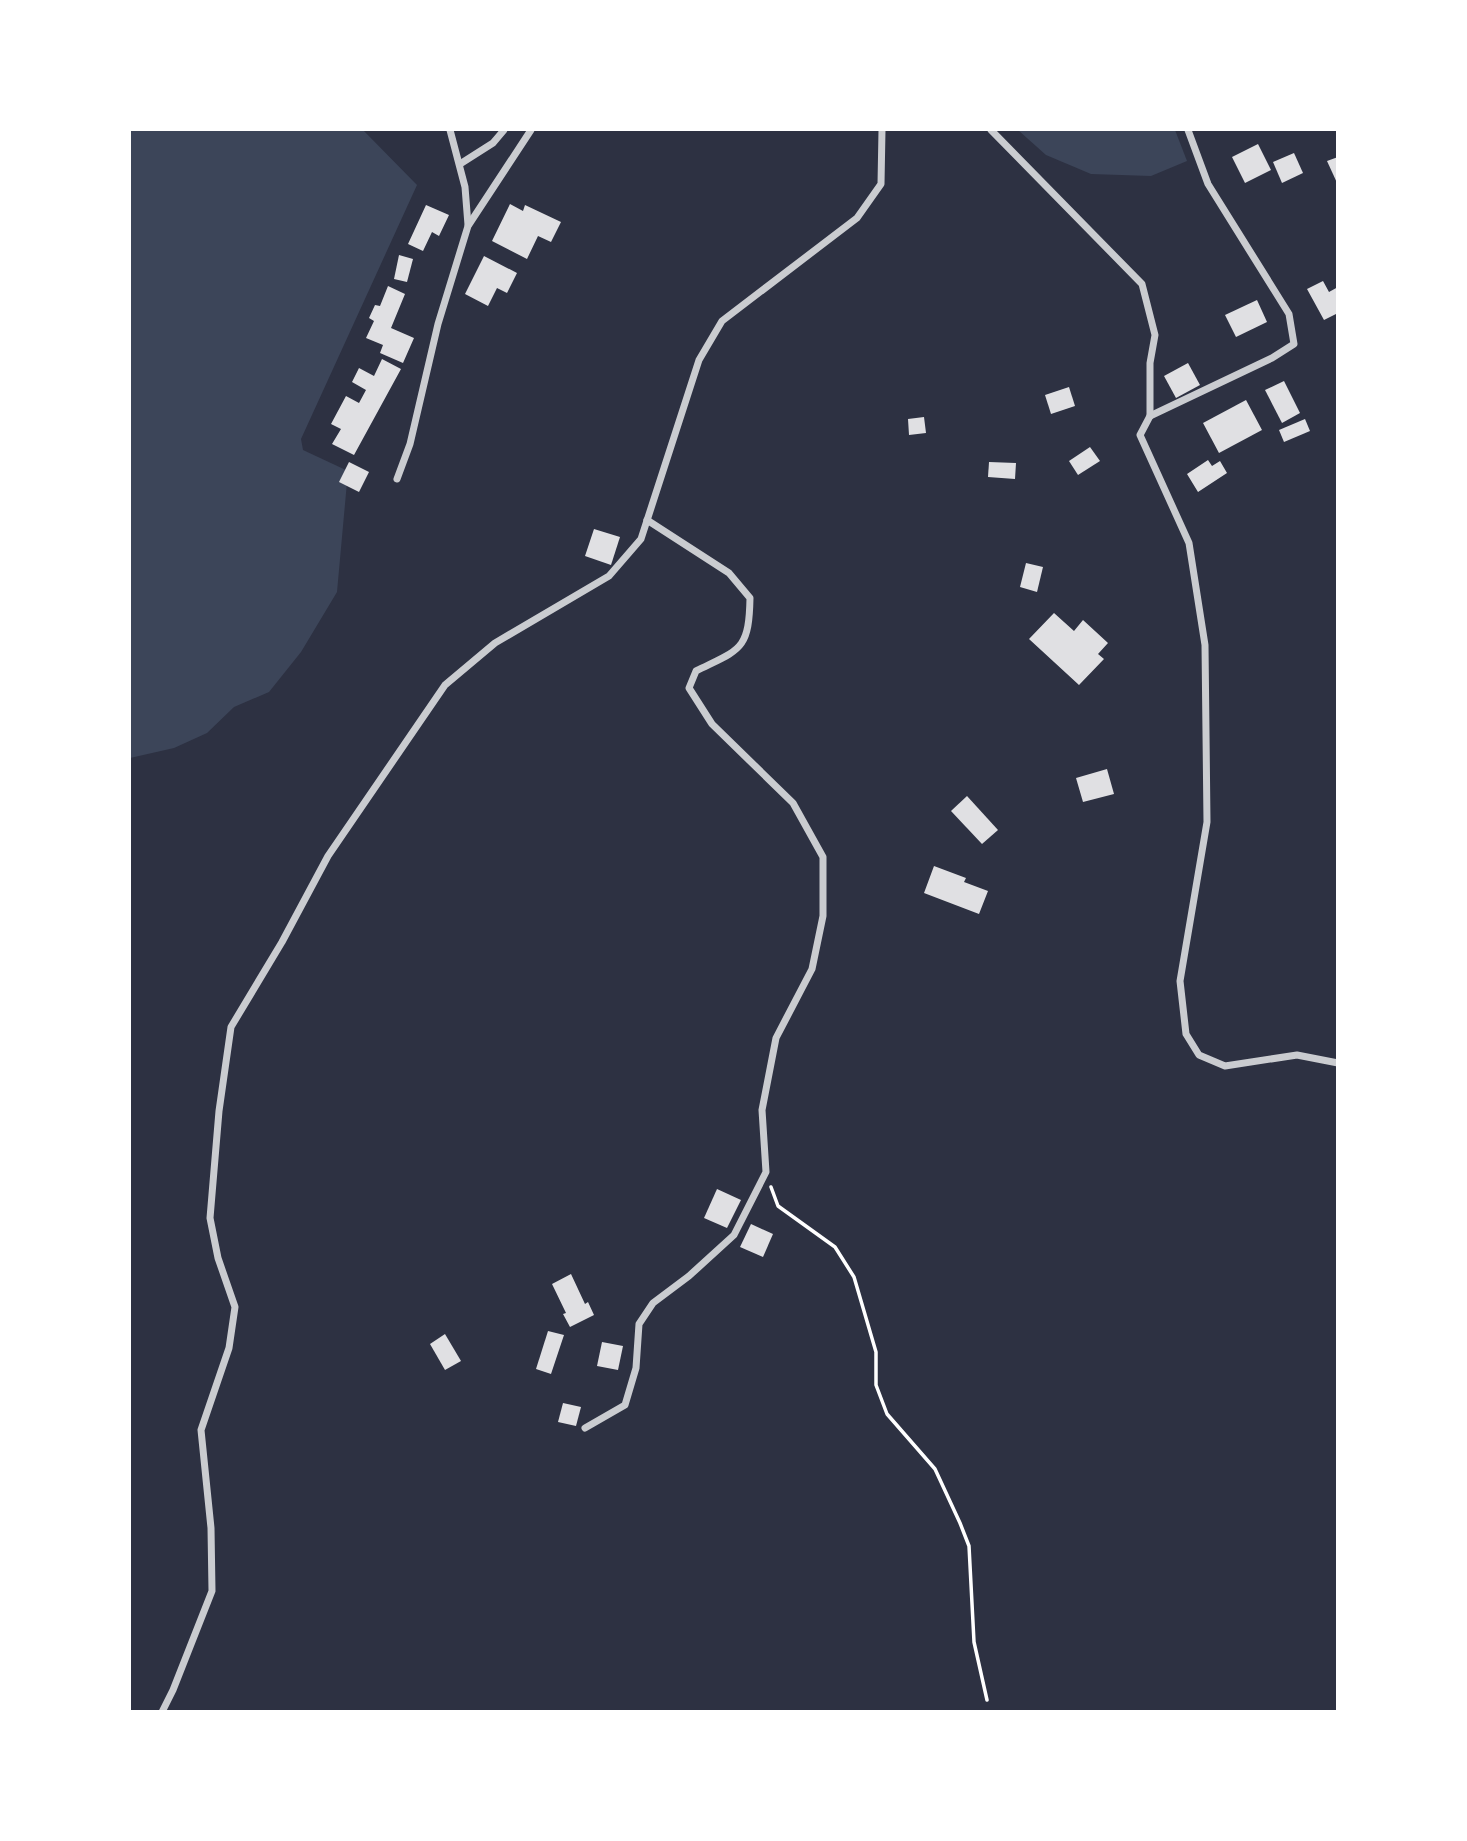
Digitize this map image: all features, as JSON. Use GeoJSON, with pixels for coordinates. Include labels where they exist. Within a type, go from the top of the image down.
{"type":"FeatureCollection","features":[{"type":"Feature","properties":{"kind":"street"},"geometry":{"type":"LineString","coordinates":[[450,130],[460,164],[468,226]]}},
{"type":"Feature","properties":{"kind":"street"},"geometry":{"type":"LineString","coordinates":[[460,164],[493,143],[504,130]]}},
{"type":"Feature","properties":{"kind":"street"},"geometry":{"type":"LineString","coordinates":[[397,479],[410,444],[438,324],[468,226],[531,130]]}},
{"type":"Feature","properties":{"kind":"street"},"geometry":{"type":"LineString","coordinates":[[162,1712],[212,1591],[211,1528],[201,1430],[229,1348],[235,1307],[218,1258],[210,1218],[219,1111],[230,1027],[282,942],[328,856],[445,685],[495,643],[609,576],[641,539],[699,360],[722,321],[857,218],[881,184],[882,130]]}},
{"type":"Feature","properties":{"kind":"street"},"geometry":{"type":"LineString","coordinates":[[991,130],[1142,284],[1155,335],[1150,363],[1150,416],[1140,435],[1189,544],[1205,645],[1207,822],[1180,981],[1186,1034],[1199,1055],[1225,1066],[1297,1055],[1338,1063]]}},
{"type":"Feature","properties":{"kind":"street"},"geometry":{"type":"LineString","coordinates":[[1150,416],[1272,358],[1294,344],[1290,314],[1208,184],[1188,130]]}},
{"type":"Feature","properties":{"kind":"street"},"geometry":{"type":"LineString","coordinates":[[584,1428],[625,1405],[636,1368],[639,1324],[653,1303],[689,1276],[734,1235],[765,1172],[762,1110],[776,1038],[812,969],[823,916],[823,857],[793,803],[712,724],[689,688],[696,671],[737,651],[749,628],[750,598],[729,573],[647,520]]}},
{"type":"Feature","properties":{"kind":"path"},"geometry":{"type":"LineString","coordinates":[[765,1172],[778,1206],[835,1247],[854,1277],[876,1352],[876,1385],[887,1414],[934,1469],[960,1523],[969,1546],[974,1642],[987,1700]]}},
{"type":"Feature","properties":{"kind":"shaded area"},"geometry":{"type":"Polygon","coordinates":[[[130,130],[363,130],[417,185],[301,439],[303,450],[348,471],[337,592],[301,652],[269,692],[234,707],[207,733],[174,748],[130,758],[130,130]]]}},
{"type":"Feature","properties":{"kind":"shaded area"},"geometry":{"type":"Polygon","coordinates":[[[1018,130],[1175,130],[1187,161],[1151,176],[1091,174],[1046,155],[1018,130]]]}},
{"type":"Feature","properties":{"kind":"building"},"geometry":{"type":"Polygon","coordinates":[[[1258,144],[1271,170],[1245,183],[1232,157],[1258,144]]]}},
{"type":"Feature","properties":{"kind":"building"},"geometry":{"type":"Polygon","coordinates":[[[1294,153],[1303,173],[1282,183],[1273,162],[1294,153]]]}},
{"type":"Feature","properties":{"kind":"building"},"geometry":{"type":"Polygon","coordinates":[[[1338,157],[1338,185],[1327,161],[1338,157]]]}},
{"type":"Feature","properties":{"kind":"building"},"geometry":{"type":"Polygon","coordinates":[[[510,204],[523,211],[525,205],[561,222],[551,242],[538,236],[527,259],[492,241],[510,204]]]}},
{"type":"Feature","properties":{"kind":"building"},"geometry":{"type":"Polygon","coordinates":[[[426,205],[449,215],[439,236],[432,232],[423,251],[408,244],[426,205]]]}},
{"type":"Feature","properties":{"kind":"building"},"geometry":{"type":"Polygon","coordinates":[[[399,255],[413,259],[407,282],[394,279],[399,255]]]}},
{"type":"Feature","properties":{"kind":"building"},"geometry":{"type":"Polygon","coordinates":[[[484,256],[517,273],[507,293],[497,288],[488,306],[465,294],[484,256]]]}},
{"type":"Feature","properties":{"kind":"building"},"geometry":{"type":"Polygon","coordinates":[[[1323,281],[1329,292],[1338,287],[1338,313],[1324,320],[1307,289],[1323,281]]]}},
{"type":"Feature","properties":{"kind":"building"},"geometry":{"type":"Polygon","coordinates":[[[388,286],[405,294],[391,328],[414,338],[403,363],[380,353],[383,345],[366,338],[374,321],[369,318],[375,305],[380,306],[388,286]]]}},
{"type":"Feature","properties":{"kind":"building"},"geometry":{"type":"Polygon","coordinates":[[[1257,300],[1267,322],[1236,337],[1225,315],[1257,300]]]}},
{"type":"Feature","properties":{"kind":"building"},"geometry":{"type":"Polygon","coordinates":[[[382,359],[401,369],[354,455],[332,444],[341,429],[331,424],[346,396],[359,403],[366,390],[352,382],[359,368],[374,376],[382,359]]]}},
{"type":"Feature","properties":{"kind":"building"},"geometry":{"type":"Polygon","coordinates":[[[1188,363],[1200,385],[1176,398],[1164,376],[1188,363]]]}},
{"type":"Feature","properties":{"kind":"building"},"geometry":{"type":"Polygon","coordinates":[[[1284,381],[1300,413],[1282,423],[1265,390],[1284,381]]]}},
{"type":"Feature","properties":{"kind":"building"},"geometry":{"type":"Polygon","coordinates":[[[1069,387],[1075,406],[1051,414],[1045,395],[1069,387]]]}},
{"type":"Feature","properties":{"kind":"building"},"geometry":{"type":"Polygon","coordinates":[[[1246,400],[1262,430],[1219,453],[1203,423],[1246,400]]]}},
{"type":"Feature","properties":{"kind":"building"},"geometry":{"type":"Polygon","coordinates":[[[924,417],[926,433],[909,435],[908,419],[924,417]]]}},
{"type":"Feature","properties":{"kind":"building"},"geometry":{"type":"Polygon","coordinates":[[[1305,419],[1310,431],[1284,442],[1279,430],[1305,419]]]}},
{"type":"Feature","properties":{"kind":"building"},"geometry":{"type":"Polygon","coordinates":[[[1090,447],[1100,461],[1078,475],[1069,461],[1090,447]]]}},
{"type":"Feature","properties":{"kind":"building"},"geometry":{"type":"Polygon","coordinates":[[[1208,460],[1212,466],[1220,461],[1227,473],[1198,492],[1187,474],[1208,460]]]}},
{"type":"Feature","properties":{"kind":"building"},"geometry":{"type":"Polygon","coordinates":[[[349,462],[369,472],[359,492],[339,482],[349,462]]]}},
{"type":"Feature","properties":{"kind":"building"},"geometry":{"type":"Polygon","coordinates":[[[989,462],[1016,463],[1015,479],[988,477],[989,462]]]}},
{"type":"Feature","properties":{"kind":"building"},"geometry":{"type":"Polygon","coordinates":[[[594,529],[620,537],[611,565],[585,556],[594,529]]]}},
{"type":"Feature","properties":{"kind":"building"},"geometry":{"type":"Polygon","coordinates":[[[1026,563],[1043,567],[1037,592],[1020,587],[1026,563]]]}},
{"type":"Feature","properties":{"kind":"building"},"geometry":{"type":"Polygon","coordinates":[[[1054,613],[1074,631],[1083,620],[1108,643],[1098,654],[1104,659],[1079,685],[1029,639],[1054,613]]]}},
{"type":"Feature","properties":{"kind":"building"},"geometry":{"type":"Polygon","coordinates":[[[1107,769],[1114,794],[1083,802],[1076,778],[1107,769]]]}},
{"type":"Feature","properties":{"kind":"building"},"geometry":{"type":"Polygon","coordinates":[[[967,796],[998,830],[982,844],[951,811],[967,796]]]}},
{"type":"Feature","properties":{"kind":"building"},"geometry":{"type":"Polygon","coordinates":[[[934,866],[966,878],[964,882],[988,891],[979,914],[924,893],[934,866]]]}},
{"type":"Feature","properties":{"kind":"building"},"geometry":{"type":"Polygon","coordinates":[[[717,1189],[741,1200],[727,1228],[704,1218],[717,1189]]]}},
{"type":"Feature","properties":{"kind":"building"},"geometry":{"type":"Polygon","coordinates":[[[751,1224],[773,1234],[763,1257],[740,1247],[751,1224]]]}},
{"type":"Feature","properties":{"kind":"building"},"geometry":{"type":"Polygon","coordinates":[[[571,1274],[585,1304],[588,1302],[594,1315],[570,1327],[552,1284],[571,1274]]]}},
{"type":"Feature","properties":{"kind":"building"},"geometry":{"type":"Polygon","coordinates":[[[548,1331],[564,1335],[551,1374],[536,1369],[548,1331]]]}},
{"type":"Feature","properties":{"kind":"building"},"geometry":{"type":"Polygon","coordinates":[[[445,1334],[461,1361],[445,1370],[430,1344],[445,1334]]]}},
{"type":"Feature","properties":{"kind":"building"},"geometry":{"type":"Polygon","coordinates":[[[602,1342],[623,1346],[618,1370],[597,1366],[602,1342]]]}},
{"type":"Feature","properties":{"kind":"building"},"geometry":{"type":"Polygon","coordinates":[[[563,1403],[581,1407],[576,1426],[558,1422],[563,1403]]]}}]}
